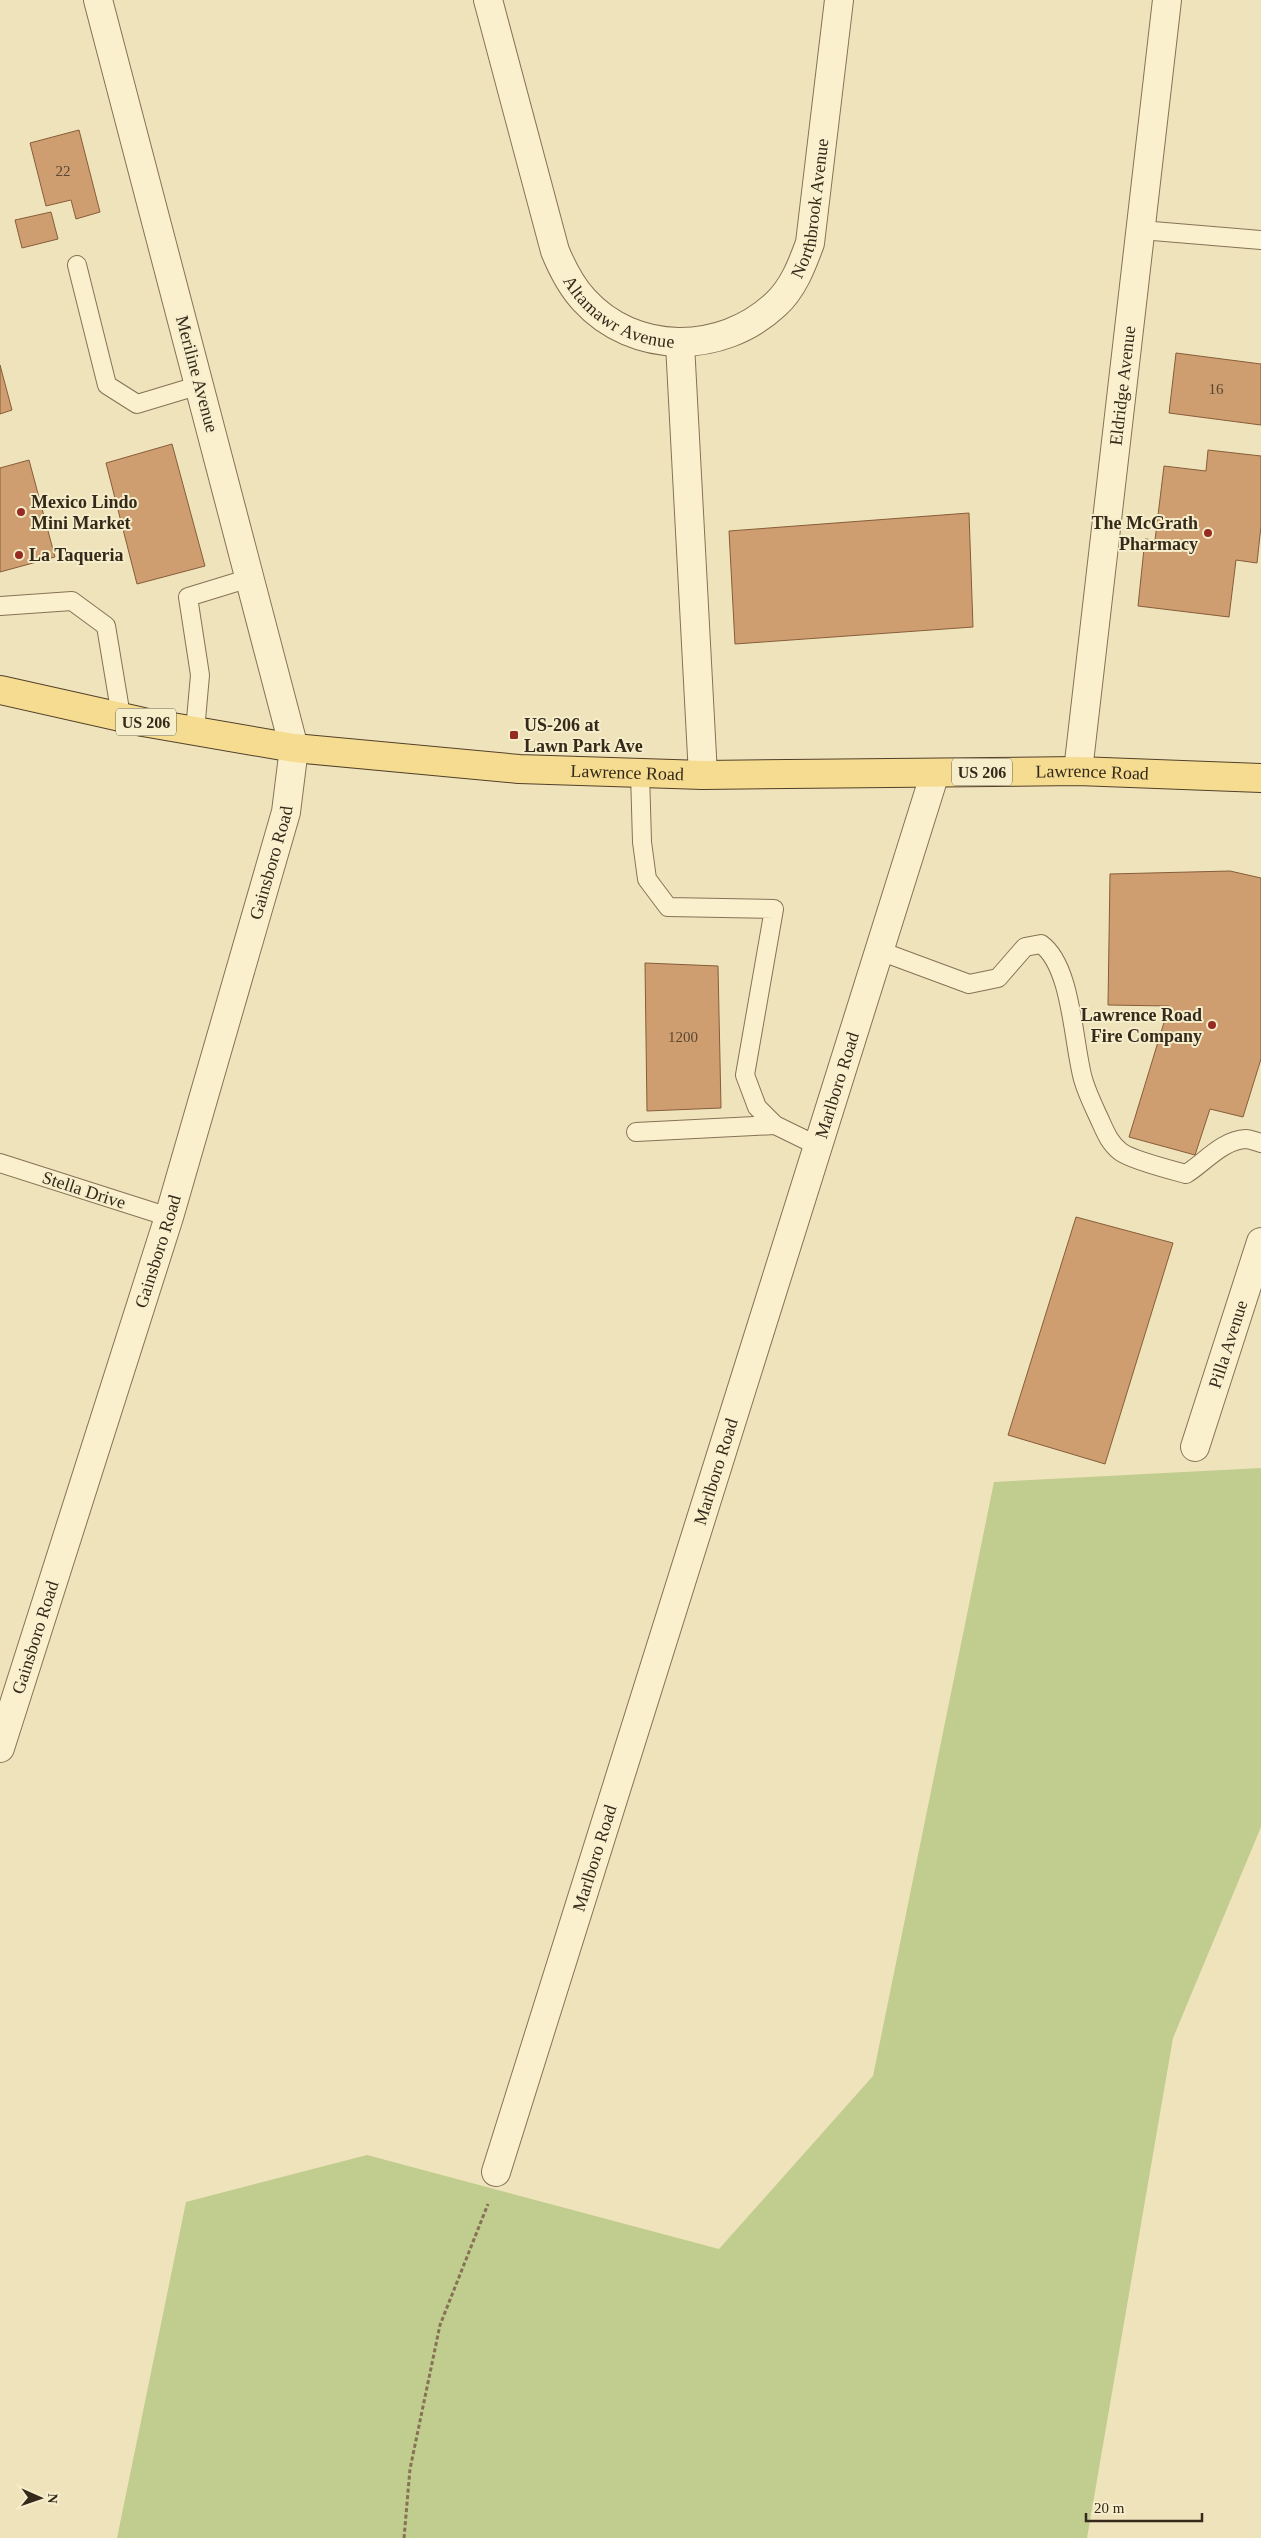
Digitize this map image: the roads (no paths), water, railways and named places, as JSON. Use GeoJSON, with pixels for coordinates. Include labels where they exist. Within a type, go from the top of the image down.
{"type":"FeatureCollection","features":[{"type":"Feature","properties":{"kind":"main road","name":"Lawrence Road"},"geometry":{"type":"LineString","coordinates":[[0,690],[195,731],[294,748],[519,769],[703,775],[1078,772],[1261,778]]}},
{"type":"Feature","properties":{"kind":"street","name":"Meriline Avenue"},"geometry":{"type":"LineString","coordinates":[[98,0],[294,748]]}},
{"type":"Feature","properties":{"kind":"street","name":"Altamawr Avenue"},"geometry":{"type":"LineString","coordinates":[[488,0],[555,251],[564,272],[584,300],[614,325],[646,338],[680,344],[703,775]]}},
{"type":"Feature","properties":{"kind":"street","name":"Northbrook Avenue"},"geometry":{"type":"LineString","coordinates":[[680,344],[711,340],[744,328],[776,305],[798,275],[810,243],[839,0]]}},
{"type":"Feature","properties":{"kind":"street","name":"Eldridge Avenue"},"geometry":{"type":"LineString","coordinates":[[1078,772],[1167,0]]}},
{"type":"Feature","properties":{"kind":"street","name":"Gainsboro Road"},"geometry":{"type":"LineString","coordinates":[[0,1748],[169,1217],[286,812],[294,748]]}},
{"type":"Feature","properties":{"kind":"street","name":"Marlboro Road"},"geometry":{"type":"LineString","coordinates":[[496,2172],[935,773]]}},
{"type":"Feature","properties":{"kind":"street","name":"Pilla Avenue"},"geometry":{"type":"LineString","coordinates":[[1195,1447],[1261,1242]]}},
{"type":"Feature","properties":{"kind":"lane"},"geometry":{"type":"LineString","coordinates":[[1141,230],[1261,240]]}},
{"type":"Feature","properties":{"kind":"lane"},"geometry":{"type":"LineString","coordinates":[[77,265],[107,385],[136,404],[200,385]]}},
{"type":"Feature","properties":{"kind":"lane"},"geometry":{"type":"LineString","coordinates":[[195,731],[200,675],[188,597],[250,578]]}},
{"type":"Feature","properties":{"kind":"lane"},"geometry":{"type":"LineString","coordinates":[[0,606],[72,602],[106,626],[120,716]]}},
{"type":"Feature","properties":{"kind":"lane"},"geometry":{"type":"LineString","coordinates":[[640,773],[642,842],[647,880],[668,907],[774,908],[746,1075],[757,1107],[775,1125],[818,1146]]}},
{"type":"Feature","properties":{"kind":"lane"},"geometry":{"type":"LineString","coordinates":[[880,951],[969,984],[998,978],[1025,947],[1040,944],[1049,950],[1056,963],[1075,1028],[1078,1056],[1088,1098],[1108,1139],[1122,1154],[1186,1174],[1204,1163],[1220,1148],[1246,1139],[1261,1143]]}},
{"type":"Feature","properties":{"kind":"lane"},"geometry":{"type":"LineString","coordinates":[[636,1132],[775,1125]]}},
{"type":"Feature","properties":{"kind":"lane","name":"Stella Drive"},"geometry":{"type":"LineString","coordinates":[[0,1163],[169,1217]]}},
{"type":"Feature","properties":{"kind":"place","name":"Mexico Lindo Mini Market"},"geometry":{"type":"Point","coordinates":[21,512]}},
{"type":"Feature","properties":{"kind":"place","name":"The McGrath Pharmacy"},"geometry":{"type":"Point","coordinates":[1208,533]}},
{"type":"Feature","properties":{"kind":"place","name":"La Taqueria"},"geometry":{"type":"Point","coordinates":[19,555]}},
{"type":"Feature","properties":{"kind":"place","name":"US-206 at Lawn Park Ave"},"geometry":{"type":"Point","coordinates":[514,735]}},
{"type":"Feature","properties":{"kind":"place","name":"Lawrence Road Fire Company"},"geometry":{"type":"Point","coordinates":[1212,1025]}}]}
